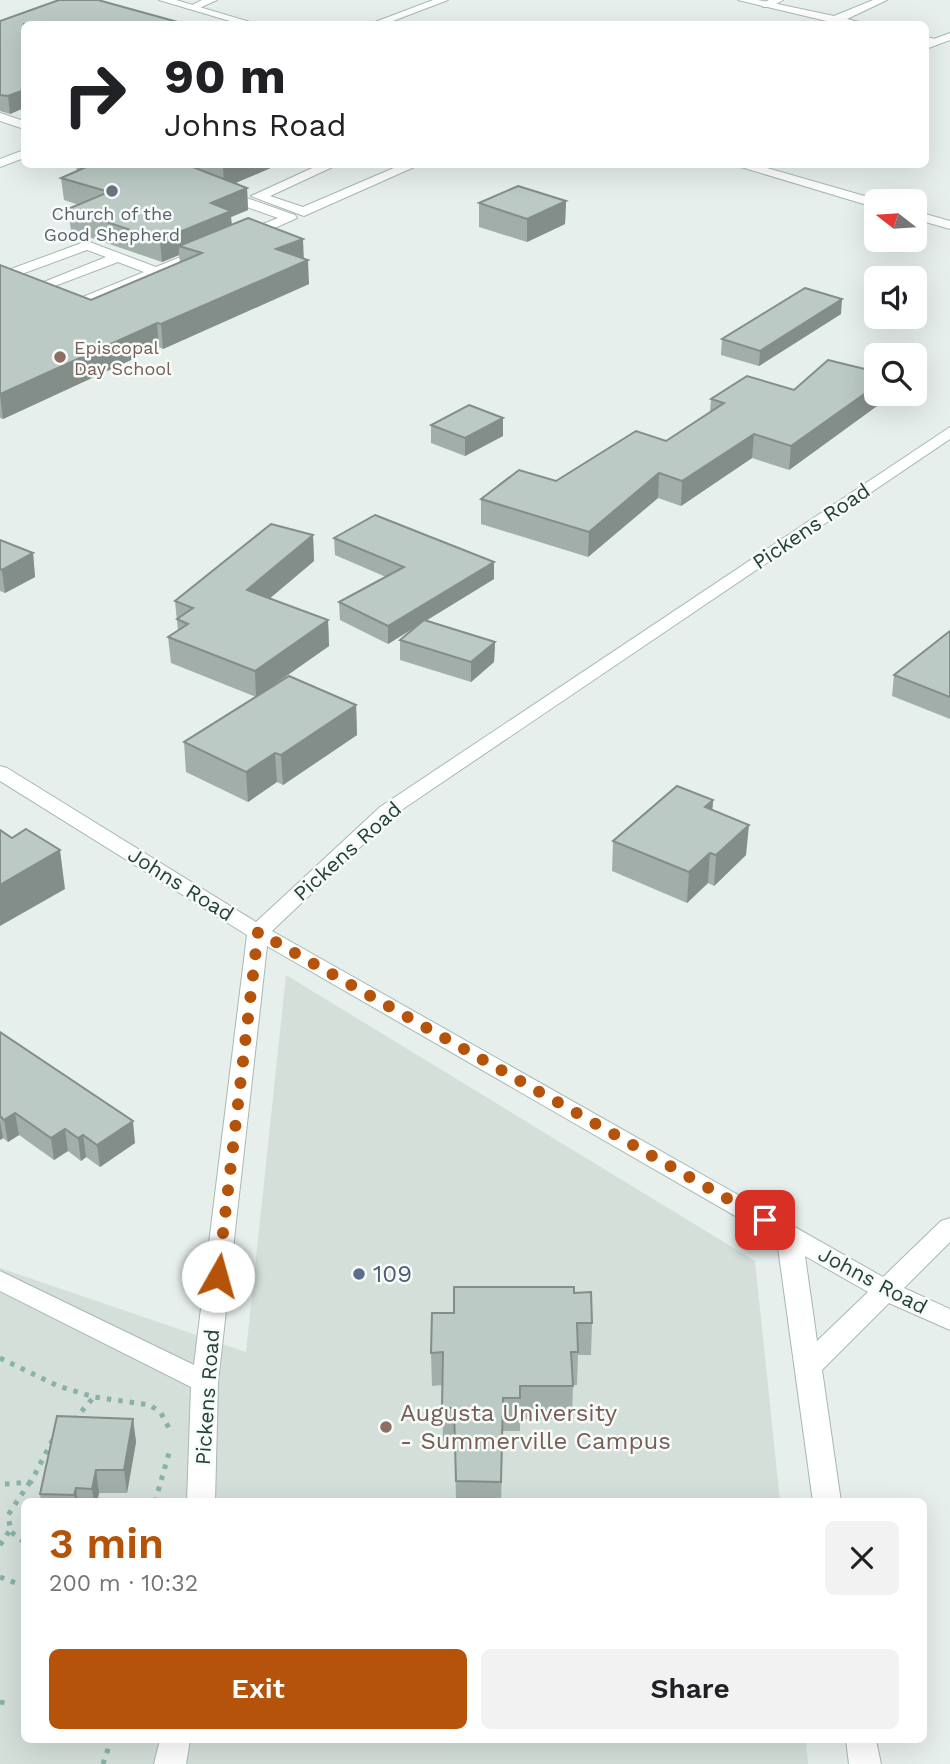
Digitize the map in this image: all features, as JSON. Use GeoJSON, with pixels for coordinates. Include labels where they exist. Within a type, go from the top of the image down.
{"type":"FeatureCollection","features":[{"type":"Feature","properties":{"kind":"street"},"geometry":{"type":"LineString","coordinates":[[164,0],[240,21]]}},
{"type":"Feature","properties":{"kind":"street"},"geometry":{"type":"LineString","coordinates":[[191,8],[212,0]]}},
{"type":"Feature","properties":{"kind":"street"},"geometry":{"type":"LineString","coordinates":[[384,21],[443,0]]}},
{"type":"Feature","properties":{"kind":"street"},"geometry":{"type":"LineString","coordinates":[[743,0],[772,3],[840,21]]}},
{"type":"Feature","properties":{"kind":"street"},"geometry":{"type":"LineString","coordinates":[[835,20],[882,0]]}},
{"type":"Feature","properties":{"kind":"street"},"geometry":{"type":"LineString","coordinates":[[929,43],[950,36]]}},
{"type":"Feature","properties":{"kind":"street"},"geometry":{"type":"LineString","coordinates":[[0,117],[21,124]]}},
{"type":"Feature","properties":{"kind":"street"},"geometry":{"type":"LineString","coordinates":[[0,163],[21,155]]}},
{"type":"Feature","properties":{"kind":"street"},"geometry":{"type":"LineString","coordinates":[[304,212],[258,196],[324,168]]}},
{"type":"Feature","properties":{"kind":"street"},"geometry":{"type":"LineString","coordinates":[[0,280],[68,308],[406,168]]}},
{"type":"Feature","properties":{"kind":"street"},"geometry":{"type":"LineString","coordinates":[[751,168],[864,200]]}},
{"type":"Feature","properties":{"kind":"street"},"geometry":{"type":"LineString","coordinates":[[202,187],[290,218]]}},
{"type":"Feature","properties":{"kind":"street"},"geometry":{"type":"LineString","coordinates":[[928,219],[950,225]]}},
{"type":"Feature","properties":{"kind":"street"},"geometry":{"type":"LineString","coordinates":[[0,280],[87,245],[157,272]]}},
{"type":"Feature","properties":{"kind":"street"},"geometry":{"type":"LineString","coordinates":[[26,292],[118,257]]}},
{"type":"Feature","properties":{"kind":"street","name":"Pickens Road"},"geometry":{"type":"LineString","coordinates":[[201,1498],[205,1382],[258,932],[387,811],[950,432]]}},
{"type":"Feature","properties":{"kind":"street","name":"Johns Road"},"geometry":{"type":"LineString","coordinates":[[0,772],[258,932],[887,1291],[950,1320]]}},
{"type":"Feature","properties":{"kind":"street"},"geometry":{"type":"LineString","coordinates":[[808,1367],[950,1227]]}},
{"type":"Feature","properties":{"kind":"street"},"geometry":{"type":"LineString","coordinates":[[789,1233],[826,1498]]}},
{"type":"Feature","properties":{"kind":"street"},"geometry":{"type":"LineString","coordinates":[[0,1280],[205,1382]]}},
{"type":"Feature","properties":{"kind":"street"},"geometry":{"type":"LineString","coordinates":[[170,1764],[174,1743]]}},
{"type":"Feature","properties":{"kind":"street"},"geometry":{"type":"LineString","coordinates":[[862,1743],[865,1764]]}},
{"type":"Feature","properties":{"kind":"path"},"geometry":{"type":"LineString","coordinates":[[0,1358],[58,1386],[94,1397],[150,1405],[161,1413],[170,1430],[170,1439]]}},
{"type":"Feature","properties":{"kind":"path"},"geometry":{"type":"LineString","coordinates":[[65,1427],[86,1409],[94,1397]]}},
{"type":"Feature","properties":{"kind":"path"},"geometry":{"type":"LineString","coordinates":[[0,1545],[10,1530],[8,1515],[11,1508],[31,1482],[57,1432]]}},
{"type":"Feature","properties":{"kind":"path"},"geometry":{"type":"LineString","coordinates":[[156,1498],[170,1448]]}},
{"type":"Feature","properties":{"kind":"path"},"geometry":{"type":"LineString","coordinates":[[5,1484],[31,1482]]}},
{"type":"Feature","properties":{"kind":"path"},"geometry":{"type":"LineString","coordinates":[[10,1530],[21,1539]]}},
{"type":"Feature","properties":{"kind":"path"},"geometry":{"type":"LineString","coordinates":[[0,1577],[21,1585]]}},
{"type":"Feature","properties":{"kind":"path"},"geometry":{"type":"LineString","coordinates":[[103,1764],[110,1743]]}},
{"type":"Feature","properties":{"kind":"shaded area","name":"Augusta University - Summerville Campus"},"geometry":{"type":"Polygon","coordinates":[[[286,975],[755,1261],[780,1498],[21,1498],[21,1743],[806,1743],[808,1764],[0,1764],[0,1268],[246,1352],[286,975]]]}},
{"type":"Feature","properties":{"kind":"building"},"geometry":{"type":"Polygon","coordinates":[[[59,0],[98,0],[174,21],[21,21],[21,91],[8,96],[0,95],[0,21],[59,0]]]}},
{"type":"Feature","properties":{"kind":"building"},"geometry":{"type":"Polygon","coordinates":[[[84,168],[195,168],[247,188],[211,203],[231,211],[160,240],[68,209],[109,192],[61,178],[84,168]]]}},
{"type":"Feature","properties":{"kind":"building"},"geometry":{"type":"Polygon","coordinates":[[[518,186],[566,201],[527,219],[479,203],[518,186]]]}},
{"type":"Feature","properties":{"kind":"building"},"geometry":{"type":"Polygon","coordinates":[[[248,218],[303,239],[276,249],[308,260],[161,324],[157,323],[0,394],[0,265],[91,300],[202,253],[179,246],[248,218]]]}},
{"type":"Feature","properties":{"kind":"building"},"geometry":{"type":"Polygon","coordinates":[[[805,288],[842,299],[760,351],[722,339],[805,288]]]}},
{"type":"Feature","properties":{"kind":"building"},"geometry":{"type":"Polygon","coordinates":[[[828,360],[864,369],[864,394],[791,446],[754,434],[682,481],[659,473],[589,532],[481,499],[519,470],[556,481],[636,431],[666,441],[724,403],[711,399],[747,376],[794,390],[828,360]]]}},
{"type":"Feature","properties":{"kind":"building"},"geometry":{"type":"Polygon","coordinates":[[[469,405],[503,418],[465,438],[431,425],[469,405]]]}},
{"type":"Feature","properties":{"kind":"building"},"geometry":{"type":"Polygon","coordinates":[[[375,515],[494,562],[388,626],[339,602],[404,567],[334,538],[375,515]]]}},
{"type":"Feature","properties":{"kind":"building"},"geometry":{"type":"Polygon","coordinates":[[[271,524],[313,535],[247,590],[328,620],[255,671],[168,637],[188,624],[177,619],[193,608],[175,601],[271,524]]]}},
{"type":"Feature","properties":{"kind":"building"},"geometry":{"type":"Polygon","coordinates":[[[0,540],[33,553],[2,570],[0,540]]]}},
{"type":"Feature","properties":{"kind":"building"},"geometry":{"type":"Polygon","coordinates":[[[424,620],[495,642],[471,662],[400,640],[424,620]]]}},
{"type":"Feature","properties":{"kind":"building"},"geometry":{"type":"Polygon","coordinates":[[[950,631],[950,697],[894,675],[950,631]]]}},
{"type":"Feature","properties":{"kind":"building"},"geometry":{"type":"Polygon","coordinates":[[[289,676],[356,705],[281,755],[275,753],[246,772],[184,742],[289,676]]]}},
{"type":"Feature","properties":{"kind":"building"},"geometry":{"type":"Polygon","coordinates":[[[677,786],[713,800],[705,807],[749,825],[716,855],[710,853],[689,872],[613,841],[677,786]]]}},
{"type":"Feature","properties":{"kind":"building"},"geometry":{"type":"Polygon","coordinates":[[[26,829],[60,850],[0,885],[0,830],[12,838],[26,829]]]}},
{"type":"Feature","properties":{"kind":"building"},"geometry":{"type":"Polygon","coordinates":[[[0,1032],[133,1121],[97,1145],[83,1135],[78,1138],[65,1129],[51,1138],[15,1113],[4,1120],[0,1116],[0,1032]]]}},
{"type":"Feature","properties":{"kind":"building"},"geometry":{"type":"Polygon","coordinates":[[[454,1287],[574,1287],[574,1293],[591,1292],[592,1323],[577,1323],[578,1352],[571,1352],[573,1386],[520,1386],[520,1398],[503,1398],[501,1482],[456,1481],[454,1408],[442,1408],[443,1352],[431,1353],[432,1313],[454,1313],[454,1287]]]}},
{"type":"Feature","properties":{"kind":"building"},"geometry":{"type":"Polygon","coordinates":[[[57,1416],[133,1419],[124,1470],[96,1470],[92,1489],[76,1488],[74,1495],[40,1494],[57,1416]]]}},
{"type":"Feature","properties":{"kind":"place","name":"Church of the Good Shepherd"},"geometry":{"type":"Point","coordinates":[112,191]}},
{"type":"Feature","properties":{"kind":"place","name":"Episcopal Day School"},"geometry":{"type":"Point","coordinates":[60,357]}},
{"type":"Feature","properties":{"kind":"place","name":"109"},"geometry":{"type":"Point","coordinates":[359,1274]}},
{"type":"Feature","properties":{"kind":"place","name":"Augusta University - Summerville Campus"},"geometry":{"type":"Point","coordinates":[386,1427]}},
{"type":"Feature","properties":{"kind":"route"},"geometry":{"type":"LineString","coordinates":[[218,1276],[258,932],[765,1220]]}}]}
